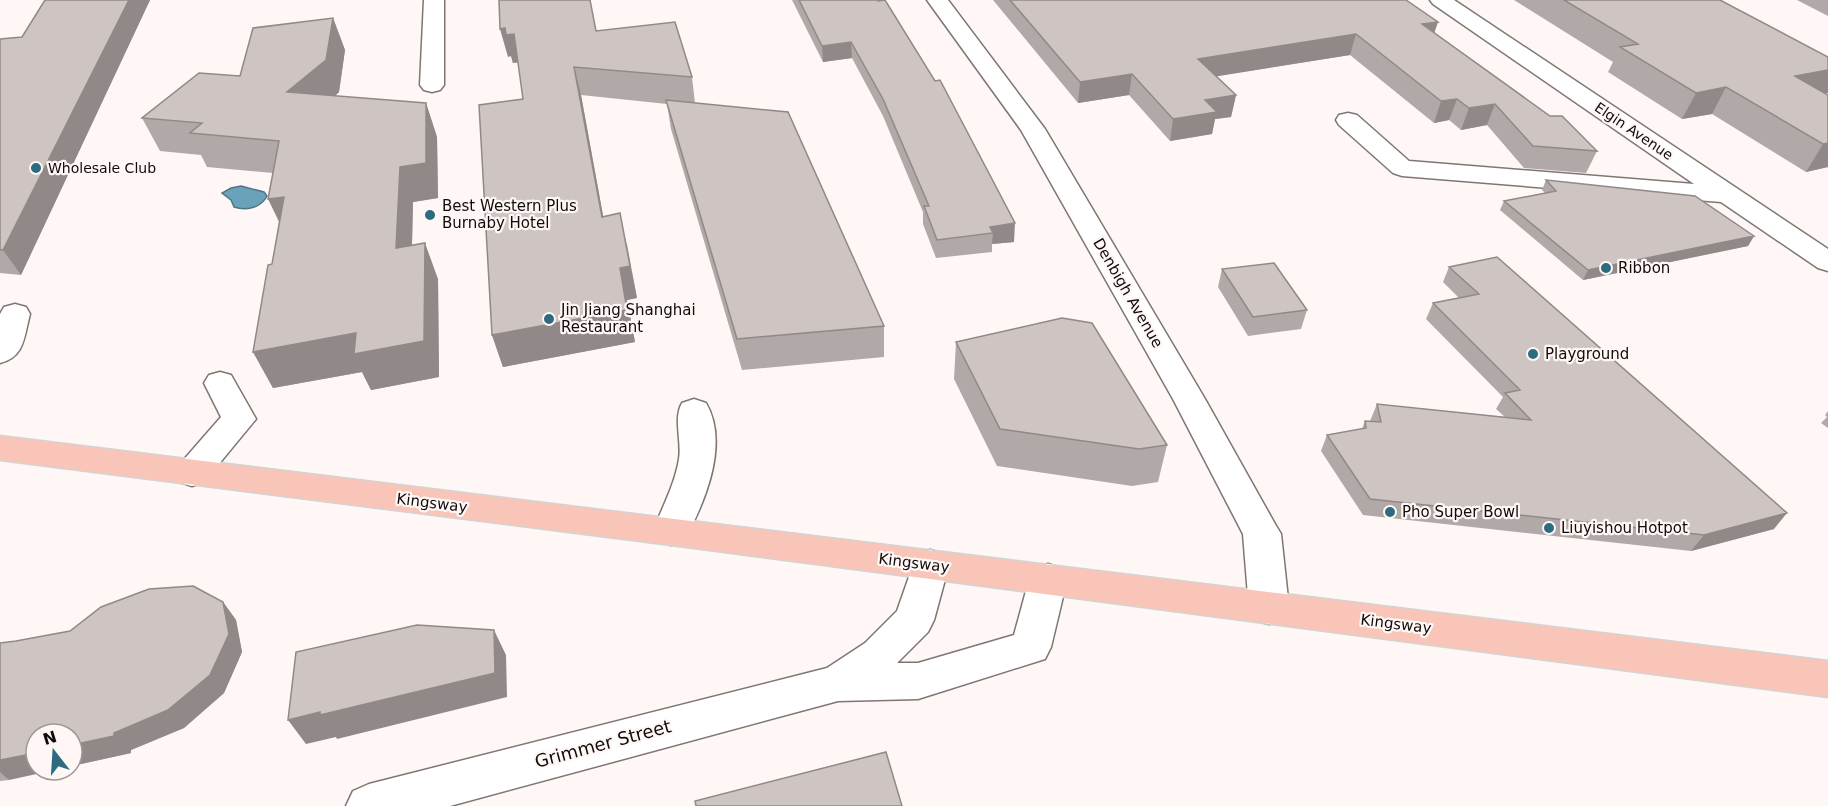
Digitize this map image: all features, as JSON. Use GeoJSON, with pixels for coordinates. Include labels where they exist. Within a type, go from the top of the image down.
{"type":"FeatureCollection","features":[{"type":"Feature","properties":{"kind":"main road","name":"Kingsway"},"geometry":{"type":"LineString","coordinates":[[0,448],[1828,679]]}},
{"type":"Feature","properties":{"kind":"street"},"geometry":{"type":"LineString","coordinates":[[432,85],[434,0]]}},
{"type":"Feature","properties":{"kind":"street","name":"Denbigh Avenue"},"geometry":{"type":"LineString","coordinates":[[937,0],[1033,129],[1189,399],[1262,534],[1269,608]]}},
{"type":"Feature","properties":{"kind":"street","name":"Elgin Avenue"},"geometry":{"type":"LineString","coordinates":[[1440,0],[1828,261]]}},
{"type":"Feature","properties":{"kind":"street"},"geometry":{"type":"LineString","coordinates":[[1348,120],[1402,168],[1728,194]]}},
{"type":"Feature","properties":{"kind":"street"},"geometry":{"type":"LineString","coordinates":[[0,353],[4,349],[15,314]]}},
{"type":"Feature","properties":{"kind":"street"},"geometry":{"type":"LineString","coordinates":[[192,473],[239,419],[220,383]]}},
{"type":"Feature","properties":{"kind":"street"},"geometry":{"type":"LineString","coordinates":[[671,531],[694,474],[699,436],[694,411]]}},
{"type":"Feature","properties":{"kind":"street","name":"Grimmer Street"},"geometry":{"type":"LineString","coordinates":[[838,683],[879,655],[914,620],[930,565]]}},
{"type":"Feature","properties":{"kind":"street","name":"Grimmer Street"},"geometry":{"type":"LineString","coordinates":[[369,806],[838,683],[918,681],[1031,647],[1048,580]]}},
{"type":"Feature","properties":{"kind":"water"},"geometry":{"type":"Polygon","coordinates":[[[241,186],[264,192],[267,196],[253,207],[243,209],[234,207],[231,200],[222,193],[241,186]]]}},
{"type":"Feature","properties":{"kind":"building","name":"Wholesale Club"},"geometry":{"type":"Polygon","coordinates":[[[45,0],[129,0],[3,250],[0,250],[0,39],[22,37],[45,0]]]}},
{"type":"Feature","properties":{"kind":"building"},"geometry":{"type":"Polygon","coordinates":[[[499,0],[590,0],[596,31],[675,22],[692,77],[574,67],[602,217],[620,213],[630,266],[620,268],[627,310],[492,335],[479,105],[523,99],[514,34],[506,35],[505,28],[500,29],[499,0]]]}},
{"type":"Feature","properties":{"kind":"building"},"geometry":{"type":"Polygon","coordinates":[[[799,0],[885,0],[935,81],[940,80],[1015,223],[990,227],[993,233],[937,240],[924,206],[929,206],[883,99],[851,42],[822,46],[799,0]]]}},
{"type":"Feature","properties":{"kind":"building"},"geometry":{"type":"Polygon","coordinates":[[[1010,0],[1406,0],[1438,22],[1422,24],[1550,116],[1562,116],[1597,151],[1533,146],[1495,104],[1469,108],[1457,99],[1441,101],[1356,34],[1198,59],[1236,95],[1205,100],[1217,112],[1173,119],[1132,74],[1080,82],[1010,0]]]}},
{"type":"Feature","properties":{"kind":"building"},"geometry":{"type":"Polygon","coordinates":[[[1564,0],[1720,0],[1828,57],[1828,70],[1795,76],[1828,95],[1828,143],[1823,144],[1726,87],[1696,93],[1620,47],[1638,44],[1564,0]]]}},
{"type":"Feature","properties":{"kind":"building"},"geometry":{"type":"Polygon","coordinates":[[[333,18],[326,60],[287,92],[426,103],[426,163],[400,167],[396,248],[425,243],[424,341],[354,354],[356,333],[253,352],[268,265],[272,264],[284,197],[268,199],[279,141],[190,133],[202,123],[142,118],[199,73],[240,76],[253,28],[333,18]]]}},
{"type":"Feature","properties":{"kind":"building"},"geometry":{"type":"Polygon","coordinates":[[[666,100],[788,112],[884,326],[737,339],[666,100]]]}},
{"type":"Feature","properties":{"kind":"building"},"geometry":{"type":"Polygon","coordinates":[[[1546,180],[1695,196],[1754,236],[1588,270],[1504,201],[1556,191],[1546,180]]]}},
{"type":"Feature","properties":{"kind":"building"},"geometry":{"type":"Polygon","coordinates":[[[1497,257],[1787,513],[1704,535],[1370,499],[1327,435],[1366,428],[1365,421],[1381,422],[1377,404],[1531,420],[1505,393],[1520,390],[1433,303],[1479,294],[1449,267],[1497,257]]]}},
{"type":"Feature","properties":{"kind":"building"},"geometry":{"type":"Polygon","coordinates":[[[1274,263],[1307,310],[1253,317],[1222,269],[1274,263]]]}},
{"type":"Feature","properties":{"kind":"building"},"geometry":{"type":"Polygon","coordinates":[[[1062,318],[1092,323],[1167,445],[1139,449],[1000,429],[956,342],[1062,318]]]}},
{"type":"Feature","properties":{"kind":"building"},"geometry":{"type":"Polygon","coordinates":[[[193,586],[223,602],[229,634],[210,675],[168,710],[114,733],[114,736],[84,742],[84,722],[24,722],[24,755],[0,760],[0,643],[70,631],[101,607],[149,589],[193,586]]]}},
{"type":"Feature","properties":{"kind":"building"},"geometry":{"type":"Polygon","coordinates":[[[417,625],[494,630],[495,673],[320,715],[320,712],[288,720],[296,652],[417,625]]]}},
{"type":"Feature","properties":{"kind":"building"},"geometry":{"type":"Polygon","coordinates":[[[886,752],[902,806],[696,806],[695,801],[886,752]]]}},
{"type":"Feature","properties":{"kind":"place","name":"Wholesale Club"},"geometry":{"type":"Point","coordinates":[36,168]}},
{"type":"Feature","properties":{"kind":"place","name":"Best Western Plus Burnaby Hotel"},"geometry":{"type":"Point","coordinates":[430,215]}},
{"type":"Feature","properties":{"kind":"place","name":"Ribbon"},"geometry":{"type":"Point","coordinates":[1606,268]}},
{"type":"Feature","properties":{"kind":"place","name":"Jin Jiang Shanghai Restaurant"},"geometry":{"type":"Point","coordinates":[549,319]}},
{"type":"Feature","properties":{"kind":"place","name":"Playground"},"geometry":{"type":"Point","coordinates":[1533,354]}},
{"type":"Feature","properties":{"kind":"place","name":"Pho Super Bowl"},"geometry":{"type":"Point","coordinates":[1390,512]}},
{"type":"Feature","properties":{"kind":"place","name":"Liuyishou Hotpot"},"geometry":{"type":"Point","coordinates":[1549,528]}}]}
